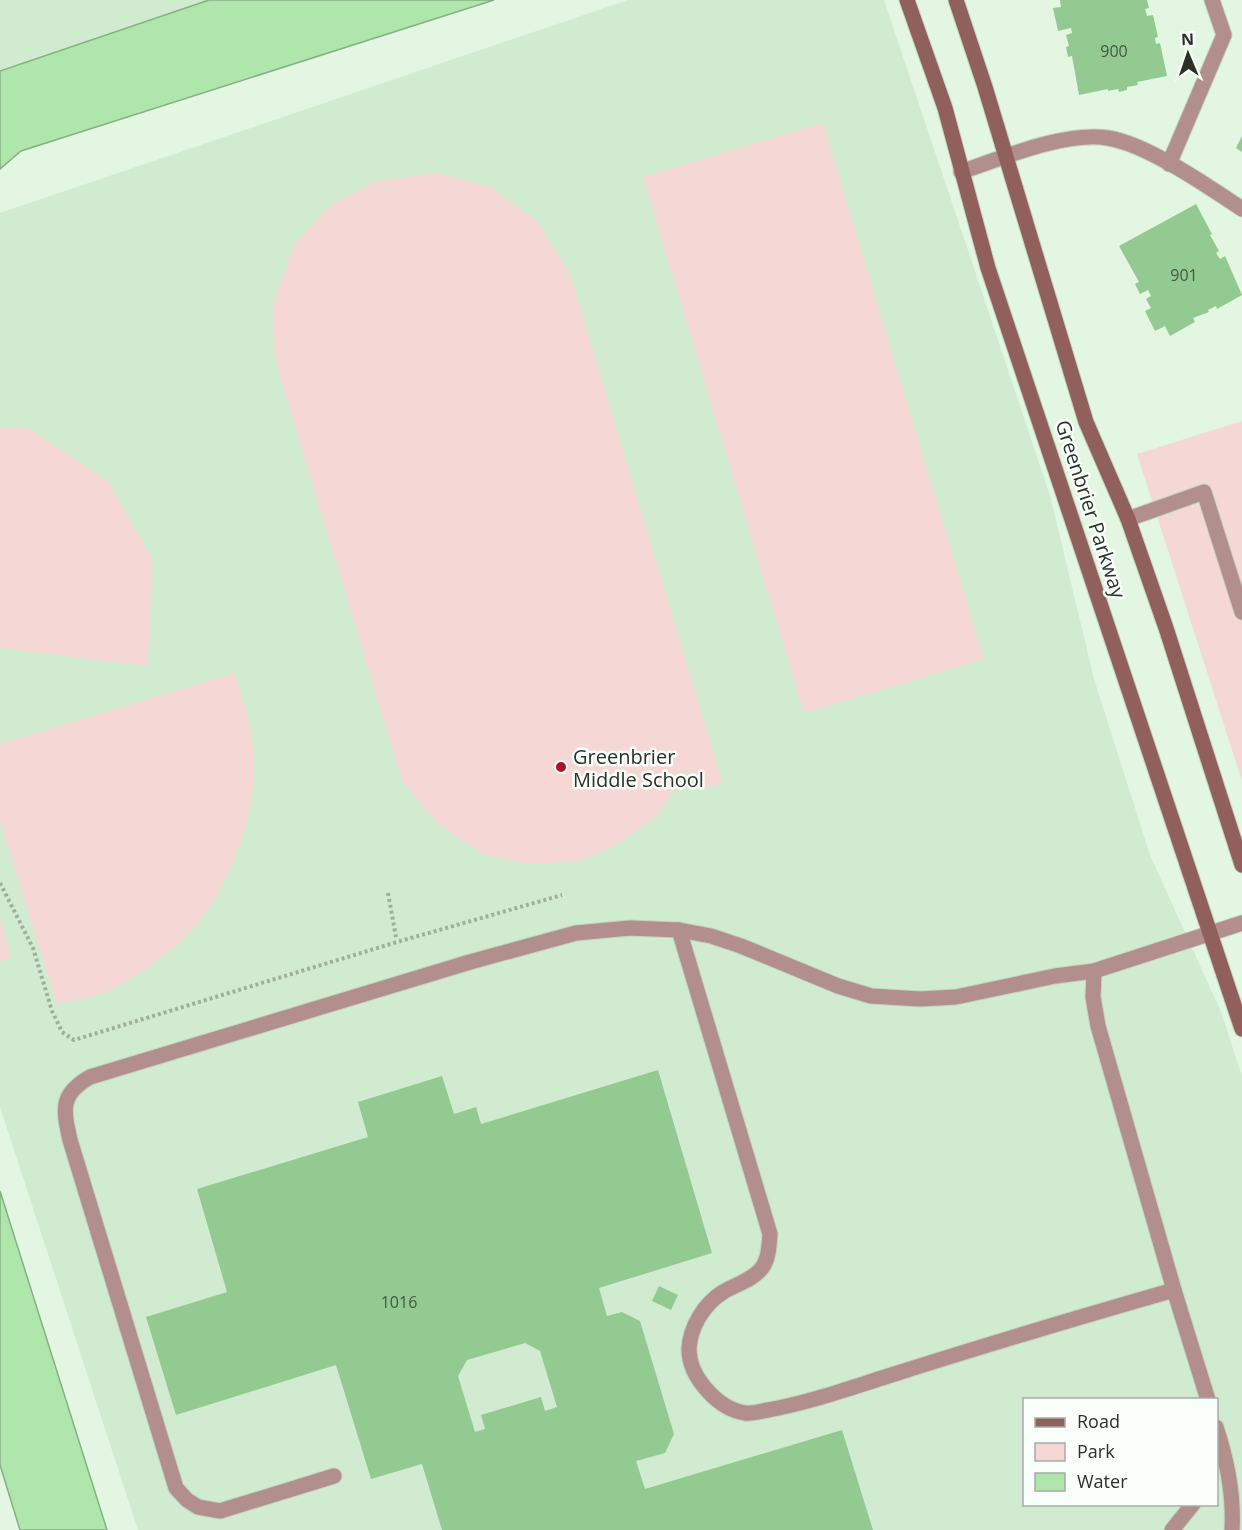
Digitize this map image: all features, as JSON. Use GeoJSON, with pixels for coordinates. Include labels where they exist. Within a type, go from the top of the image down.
{"type":"FeatureCollection","features":[{"type":"Feature","properties":{"kind":"main road","name":"Greenbrier Parkway"},"geometry":{"type":"LineString","coordinates":[[907,0],[945,108],[988,268],[1242,1029]]}},
{"type":"Feature","properties":{"kind":"main road","name":"Greenbrier Parkway"},"geometry":{"type":"LineString","coordinates":[[956,0],[985,87],[1086,422],[1128,519],[1170,638],[1242,865]]}},
{"type":"Feature","properties":{"kind":"street"},"geometry":{"type":"LineString","coordinates":[[1169,164],[1224,35],[1212,0]]}},
{"type":"Feature","properties":{"kind":"street"},"geometry":{"type":"LineString","coordinates":[[961,172],[1067,140],[1107,138],[1125,142],[1169,164],[1242,210]]}},
{"type":"Feature","properties":{"kind":"street"},"geometry":{"type":"LineString","coordinates":[[1128,519],[1204,492],[1242,612]]}},
{"type":"Feature","properties":{"kind":"street"},"geometry":{"type":"LineString","coordinates":[[334,1476],[220,1511],[198,1507],[187,1500],[176,1488],[70,1140],[64,1115],[66,1099],[75,1086],[90,1077],[480,959],[576,933],[630,928],[679,930],[711,936],[827,982],[871,996],[920,999],[956,997],[1055,976],[1094,971],[1242,923]]}},
{"type":"Feature","properties":{"kind":"street"},"geometry":{"type":"LineString","coordinates":[[679,930],[770,1234],[769,1251],[762,1268],[745,1282],[722,1292],[705,1307],[694,1326],[689,1350],[694,1372],[705,1388],[722,1404],[746,1414],[793,1406],[1011,1337],[1174,1290]]}},
{"type":"Feature","properties":{"kind":"street"},"geometry":{"type":"LineString","coordinates":[[1094,971],[1093,997],[1098,1026],[1207,1398]]}},
{"type":"Feature","properties":{"kind":"street"},"geometry":{"type":"LineString","coordinates":[[1218,1445],[1221,1471],[1233,1506],[1232,1530]]}},
{"type":"Feature","properties":{"kind":"street"},"geometry":{"type":"LineString","coordinates":[[1172,1530],[1191,1506]]}},
{"type":"Feature","properties":{"kind":"path"},"geometry":{"type":"LineString","coordinates":[[0,883],[33,948],[52,1011],[62,1032],[74,1040],[397,942],[562,895]]}},
{"type":"Feature","properties":{"kind":"path"},"geometry":{"type":"LineString","coordinates":[[388,893],[396,937]]}},
{"type":"Feature","properties":{"kind":"shaded area"},"geometry":{"type":"Polygon","coordinates":[[[0,0],[209,0],[0,71],[0,0]]]}},
{"type":"Feature","properties":{"kind":"shaded area","name":"Greenbrier Middle School"},"geometry":{"type":"Polygon","coordinates":[[[628,0],[884,0],[1050,495],[1094,679],[1150,855],[1221,1012],[1242,1076],[1242,1530],[138,1530],[0,1107],[0,213],[628,0]]]}},
{"type":"Feature","properties":{"kind":"green space"},"geometry":{"type":"Polygon","coordinates":[[[823,123],[984,659],[804,713],[643,177],[823,123]]]}},
{"type":"Feature","properties":{"kind":"green space"},"geometry":{"type":"Polygon","coordinates":[[[437,173],[490,187],[538,222],[571,277],[723,784],[700,790],[688,769],[657,816],[620,843],[580,861],[528,864],[483,854],[437,823],[402,780],[275,360],[273,303],[295,244],[331,205],[376,181],[437,173]]]}},
{"type":"Feature","properties":{"kind":"green space"},"geometry":{"type":"Polygon","coordinates":[[[1242,421],[1242,781],[1137,454],[1242,421]]]}},
{"type":"Feature","properties":{"kind":"green space"},"geometry":{"type":"Polygon","coordinates":[[[0,428],[28,428],[108,481],[152,559],[148,666],[0,648],[0,428]]]}},
{"type":"Feature","properties":{"kind":"green space"},"geometry":{"type":"Polygon","coordinates":[[[235,673],[252,739],[253,784],[245,829],[228,874],[217,895],[191,931],[151,965],[106,992],[57,1004],[0,821],[0,744],[235,673]]]}},
{"type":"Feature","properties":{"kind":"green space"},"geometry":{"type":"Polygon","coordinates":[[[0,919],[11,958],[0,961],[0,919]]]}},
{"type":"Feature","properties":{"kind":"water"},"geometry":{"type":"Polygon","coordinates":[[[209,0],[494,0],[21,151],[0,169],[0,71],[209,0]]]}},
{"type":"Feature","properties":{"kind":"water"},"geometry":{"type":"Polygon","coordinates":[[[0,1191],[107,1530],[20,1530],[0,1465],[0,1191]]]}},
{"type":"Feature","properties":{"kind":"building"},"geometry":{"type":"Polygon","coordinates":[[[1060,0],[1147,0],[1149,8],[1145,9],[1147,16],[1153,15],[1158,37],[1155,38],[1156,44],[1160,43],[1167,76],[1137,82],[1138,85],[1127,87],[1127,90],[1119,92],[1118,89],[1108,91],[1108,89],[1079,95],[1072,56],[1068,57],[1066,47],[1069,46],[1066,35],[1072,33],[1071,28],[1058,31],[1053,8],[1061,7],[1060,0]]]}},
{"type":"Feature","properties":{"kind":"building"},"geometry":{"type":"Polygon","coordinates":[[[1242,136],[1242,152],[1236,148],[1242,136]]]}},
{"type":"Feature","properties":{"kind":"building"},"geometry":{"type":"Polygon","coordinates":[[[1196,204],[1219,251],[1216,253],[1220,259],[1225,256],[1242,295],[1217,309],[1216,306],[1208,310],[1209,312],[1193,318],[1195,322],[1170,336],[1165,326],[1155,331],[1145,311],[1151,308],[1146,299],[1151,296],[1148,290],[1140,294],[1135,284],[1139,282],[1119,246],[1196,204]]]}},
{"type":"Feature","properties":{"kind":"building"},"geometry":{"type":"Polygon","coordinates":[[[658,1070],[712,1253],[599,1288],[607,1316],[622,1312],[640,1321],[674,1434],[665,1453],[636,1461],[645,1489],[842,1430],[873,1530],[442,1530],[422,1464],[371,1479],[336,1365],[176,1415],[146,1317],[227,1292],[197,1189],[368,1137],[358,1102],[442,1076],[454,1114],[476,1107],[481,1124],[658,1070]],[[525,1343],[467,1360],[458,1376],[475,1432],[485,1429],[481,1415],[541,1397],[545,1411],[557,1407],[540,1351],[525,1343]]]}},
{"type":"Feature","properties":{"kind":"building"},"geometry":{"type":"Polygon","coordinates":[[[659,1286],[678,1295],[671,1310],[652,1301],[659,1286]]]}},
{"type":"Feature","properties":{"kind":"place","name":"Greenbrier Middle School"},"geometry":{"type":"Point","coordinates":[561,767]}}]}
